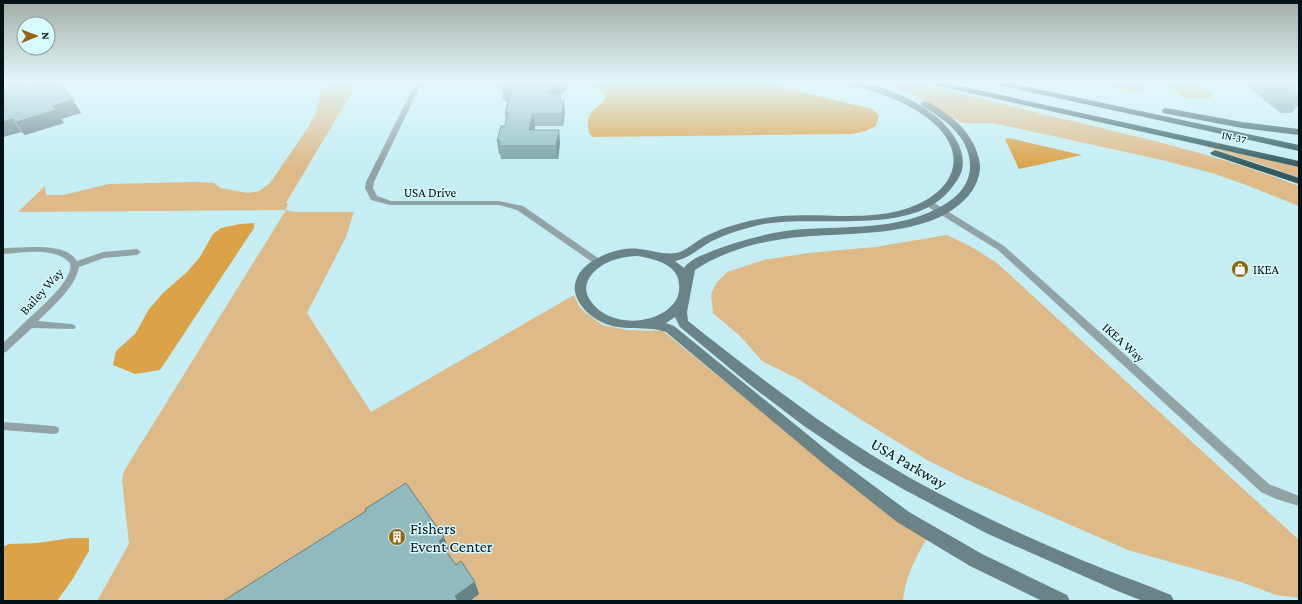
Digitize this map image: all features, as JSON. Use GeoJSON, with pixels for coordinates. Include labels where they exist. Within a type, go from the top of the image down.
{"type":"FeatureCollection","features":[{"type":"Feature","properties":{"kind":"highway"},"geometry":{"type":"LineString","coordinates":[[1047,110],[1210,151],[1265,168],[1299,181]]}},
{"type":"Feature","properties":{"kind":"highway","name":"IN-37"},"geometry":{"type":"LineString","coordinates":[[1055,110],[1299,164]]}},
{"type":"Feature","properties":{"kind":"highway"},"geometry":{"type":"LineString","coordinates":[[1090,110],[1299,156]]}},
{"type":"Feature","properties":{"kind":"highway"},"geometry":{"type":"LineString","coordinates":[[1123,110],[1299,148]]}},
{"type":"Feature","properties":{"kind":"highway","name":"IN-37"},"geometry":{"type":"LineString","coordinates":[[1124,110],[1150,113],[1299,143]]}},
{"type":"Feature","properties":{"kind":"highway"},"geometry":{"type":"LineString","coordinates":[[1162,110],[1213,120],[1299,132]]}},
{"type":"Feature","properties":{"kind":"street","name":"USA Drive"},"geometry":{"type":"LineString","coordinates":[[405,110],[370,182],[369,188],[374,198],[390,204],[499,203],[514,205],[531,214],[598,262]]}},
{"type":"Feature","properties":{"kind":"street"},"geometry":{"type":"LineString","coordinates":[[920,110],[937,122],[951,138],[957,153],[958,163],[956,173],[947,188],[928,203],[903,213],[880,217],[798,218],[752,224],[721,233],[680,256],[658,256],[643,253],[617,254],[598,262],[587,272],[581,284],[582,298],[585,304],[596,315],[612,322],[631,325],[658,325],[670,329],[836,466],[903,517],[976,560],[1061,601]]}},
{"type":"Feature","properties":{"kind":"street","name":"USA Parkway"},"geometry":{"type":"LineString","coordinates":[[935,110],[950,120],[967,141],[975,160],[974,176],[969,188],[961,198],[942,211],[918,222],[890,228],[804,233],[762,240],[700,261],[690,268],[686,282],[687,291],[680,311],[680,318],[684,324],[776,397],[859,455],[924,493],[994,529],[1062,560],[1165,601]]}},
{"type":"Feature","properties":{"kind":"street","name":"IKEA Way"},"geometry":{"type":"LineString","coordinates":[[928,203],[1001,248],[1264,488],[1299,501]]}},
{"type":"Feature","properties":{"kind":"street"},"geometry":{"type":"LineString","coordinates":[[3,251],[54,251],[69,257],[75,265],[103,256],[137,252]]}},
{"type":"Feature","properties":{"kind":"street"},"geometry":{"type":"LineString","coordinates":[[658,256],[677,267],[686,282]]}},
{"type":"Feature","properties":{"kind":"street","name":"Bailey Way"},"geometry":{"type":"LineString","coordinates":[[3,349],[69,282],[74,275],[76,268],[75,265]]}},
{"type":"Feature","properties":{"kind":"street"},"geometry":{"type":"LineString","coordinates":[[641,325],[665,318],[677,310],[684,300]]}},
{"type":"Feature","properties":{"kind":"street"},"geometry":{"type":"LineString","coordinates":[[28,324],[71,327]]}},
{"type":"Feature","properties":{"kind":"street"},"geometry":{"type":"LineString","coordinates":[[3,426],[54,430]]}},
{"type":"Feature","properties":{"kind":"shaded area"},"geometry":{"type":"Polygon","coordinates":[[[316,110],[341,110],[286,203],[288,203],[286,210],[18,212],[45,186],[46,195],[63,195],[109,184],[194,182],[214,183],[221,188],[248,193],[259,191],[270,183],[309,126],[316,110]]]}},
{"type":"Feature","properties":{"kind":"shaded area"},"geometry":{"type":"Polygon","coordinates":[[[873,110],[879,115],[876,126],[866,131],[852,134],[593,137],[589,133],[588,123],[589,117],[593,111],[873,110]]]}},
{"type":"Feature","properties":{"kind":"shaded area"},"geometry":{"type":"Polygon","coordinates":[[[940,110],[1028,110],[1136,136],[1245,167],[1299,186],[1299,206],[1212,173],[1162,160],[993,123],[961,123],[940,110]]]}},
{"type":"Feature","properties":{"kind":"shaded area"},"geometry":{"type":"Polygon","coordinates":[[[1009,138],[1082,155],[1019,169],[1005,139],[1009,138]]]}},
{"type":"Feature","properties":{"kind":"shaded area"},"geometry":{"type":"Polygon","coordinates":[[[1201,145],[1299,167],[1299,178],[1263,165],[1201,145]]]}},
{"type":"Feature","properties":{"kind":"shaded area"},"geometry":{"type":"Polygon","coordinates":[[[286,210],[294,212],[354,212],[346,237],[307,313],[371,412],[574,295],[580,308],[602,325],[627,330],[663,331],[804,446],[927,538],[911,568],[903,601],[97,601],[129,544],[122,480],[124,471],[286,210]]]}},
{"type":"Feature","properties":{"kind":"shaded area"},"geometry":{"type":"Polygon","coordinates":[[[254,223],[254,228],[160,370],[135,374],[113,365],[116,351],[135,334],[149,309],[163,293],[187,272],[200,257],[213,234],[221,228],[254,223]]]}},
{"type":"Feature","properties":{"kind":"shaded area"},"geometry":{"type":"Polygon","coordinates":[[[947,235],[970,246],[997,263],[1299,540],[1299,598],[1276,595],[1241,582],[1128,550],[961,477],[927,460],[798,379],[762,361],[741,337],[713,313],[711,294],[717,282],[727,272],[764,260],[808,253],[875,247],[947,235]]]}},
{"type":"Feature","properties":{"kind":"shaded area"},"geometry":{"type":"Polygon","coordinates":[[[71,538],[89,538],[89,551],[72,580],[57,601],[4,601],[3,547],[9,544],[37,543],[71,538]]]}},
{"type":"Feature","properties":{"kind":"building"},"geometry":{"type":"Polygon","coordinates":[[[3,110],[55,110],[16,122],[12,119],[3,122],[3,110]]]}},
{"type":"Feature","properties":{"kind":"building"},"geometry":{"type":"Polygon","coordinates":[[[506,110],[563,110],[562,114],[533,114],[529,130],[559,130],[556,146],[499,146],[500,141],[497,141],[501,126],[505,126],[508,113],[505,113],[506,110]]]}},
{"type":"Feature","properties":{"kind":"building","name":"Fishers Event Center"},"geometry":{"type":"Polygon","coordinates":[[[406,483],[444,537],[439,541],[456,565],[461,561],[475,582],[455,596],[458,601],[223,601],[366,511],[365,509],[406,483]]]}},
{"type":"Feature","properties":{"kind":"place","name":"IKEA"},"geometry":{"type":"Point","coordinates":[1240,269]}},
{"type":"Feature","properties":{"kind":"place","name":"Fishers Event Center"},"geometry":{"type":"Point","coordinates":[397,537]}}]}
